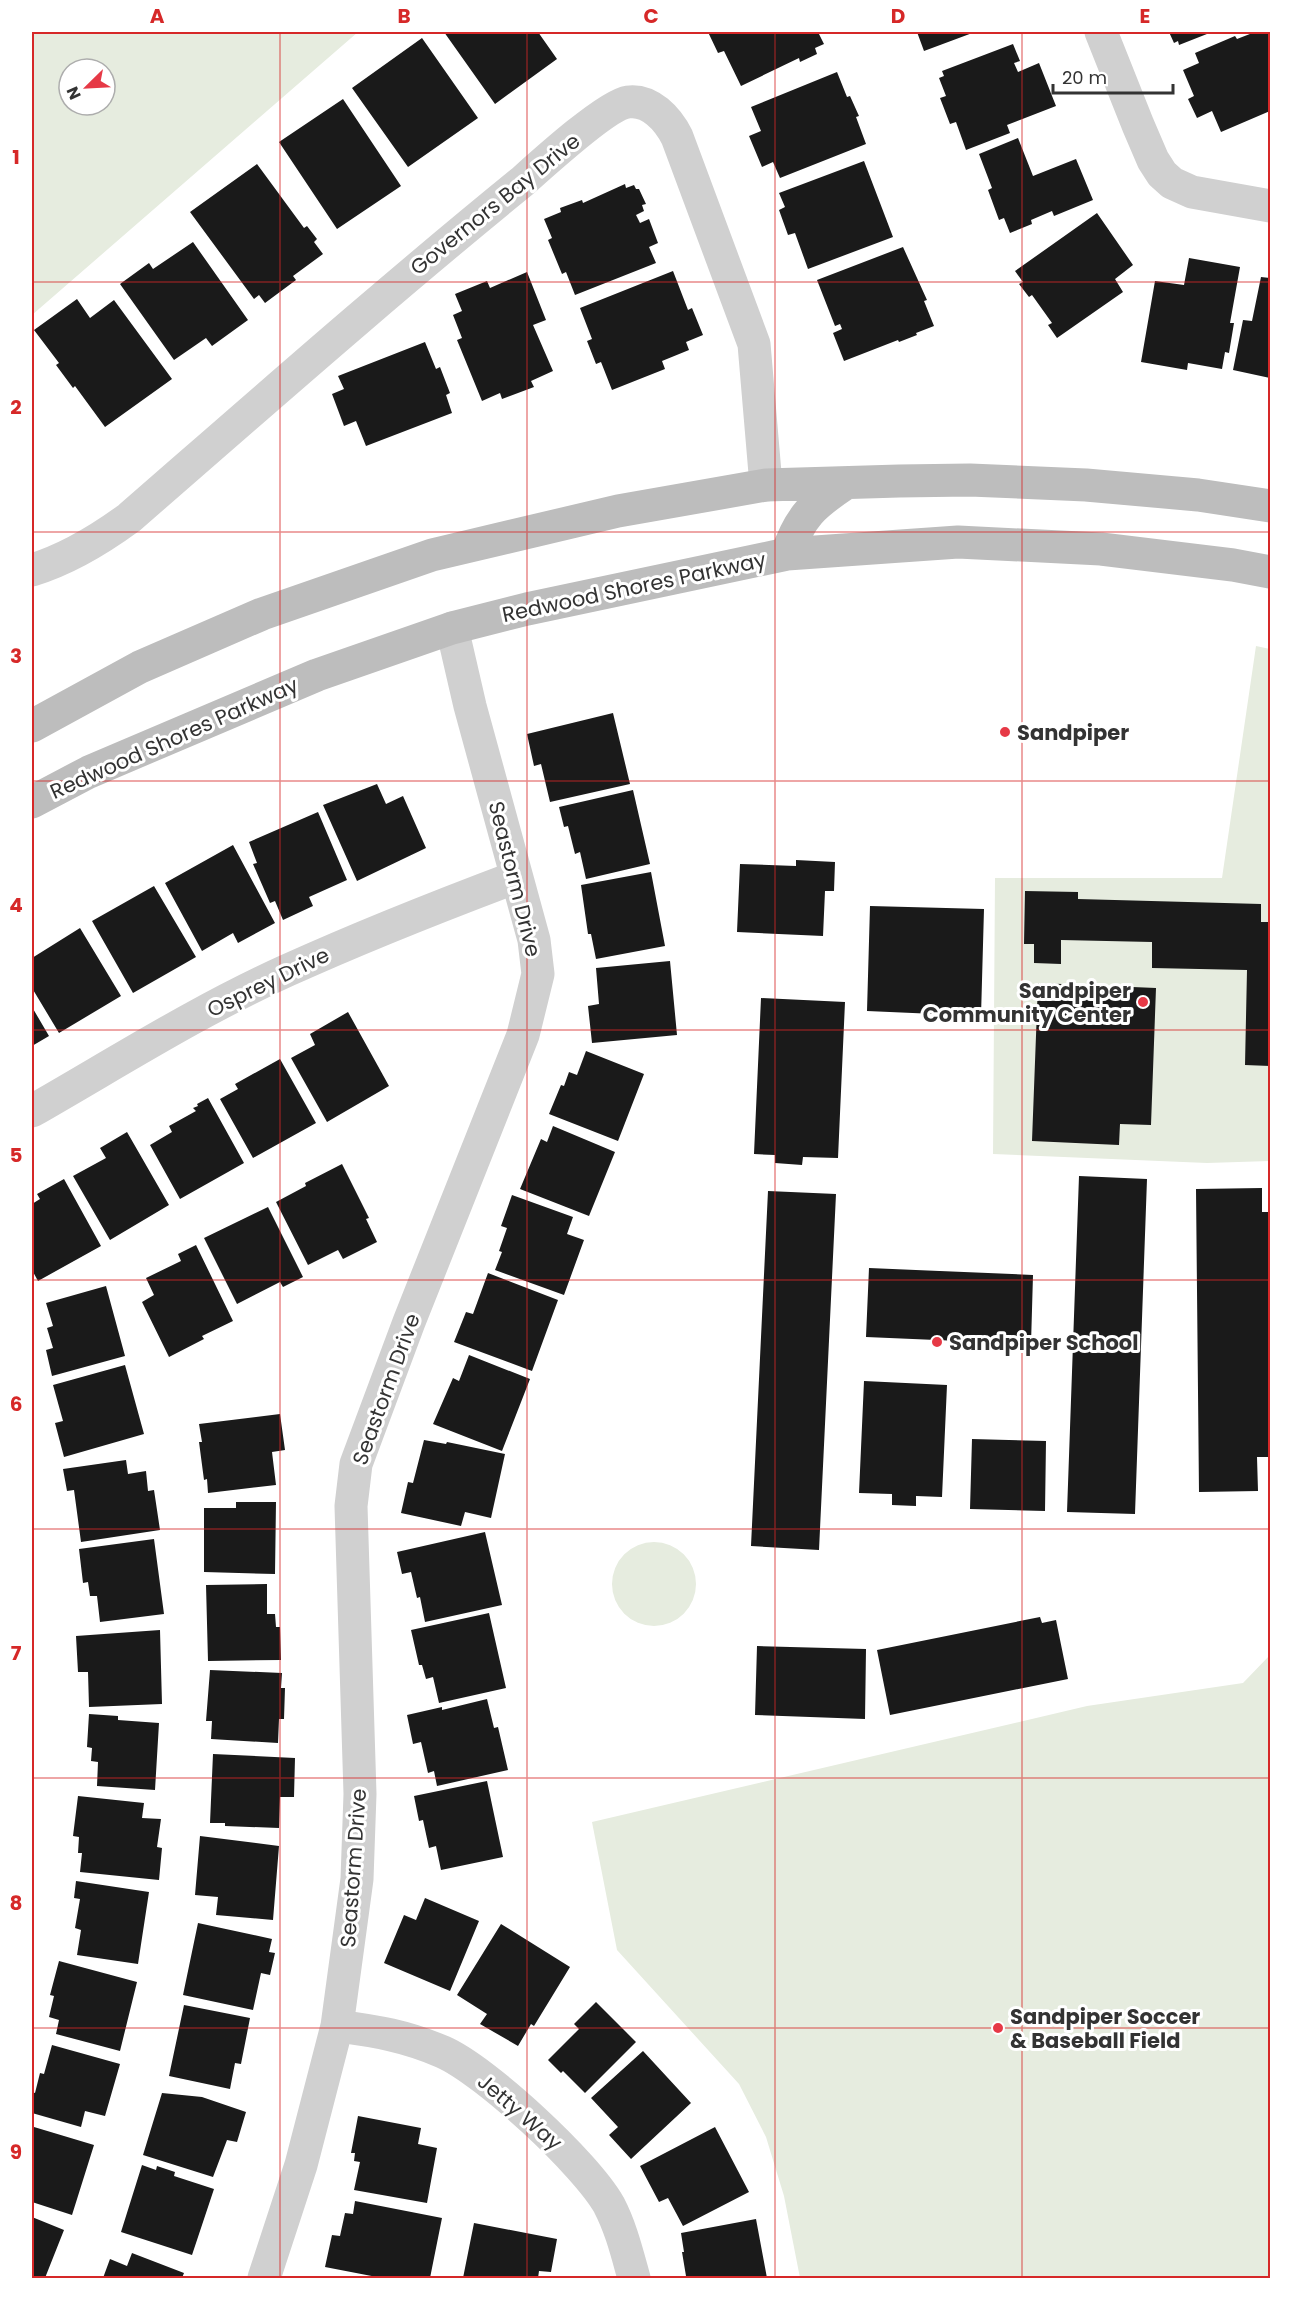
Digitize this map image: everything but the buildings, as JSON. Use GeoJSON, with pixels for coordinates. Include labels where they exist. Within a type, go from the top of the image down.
{"type":"FeatureCollection","features":[{"type":"Feature","properties":{"kind":"main road"},"geometry":{"type":"LineString","coordinates":[[32,726],[140,667],[252,618],[432,555],[618,511],[766,485],[970,480],[1086,485],[1198,495],[1270,506]]}},
{"type":"Feature","properties":{"kind":"main road"},"geometry":{"type":"LineString","coordinates":[[788,554],[795,532],[818,502],[846,483]]}},
{"type":"Feature","properties":{"kind":"main road","name":"Redwood Shores Parkway"},"geometry":{"type":"LineString","coordinates":[[32,802],[89,772],[316,675],[452,628],[527,609],[788,554],[958,542],[1101,549],[1233,565],[1270,572]]}},
{"type":"Feature","properties":{"kind":"street"},"geometry":{"type":"LineString","coordinates":[[1101,32],[1153,160],[1162,174],[1172,183],[1192,192],[1270,206]]}},
{"type":"Feature","properties":{"kind":"street","name":"Governors Bay Drive"},"geometry":{"type":"LineString","coordinates":[[32,570],[75,553],[129,518],[394,287],[578,135],[617,107],[629,102],[644,105],[660,114],[677,137],[754,344],[766,485]]}},
{"type":"Feature","properties":{"kind":"street","name":"Seastorm Drive"},"geometry":{"type":"LineString","coordinates":[[264,2278],[301,2164],[337,2026],[357,1879],[360,1794],[351,1506],[356,1464],[409,1322],[523,1035],[538,975],[534,940],[460,670],[452,628]]}},
{"type":"Feature","properties":{"kind":"street","name":"Osprey Drive"},"geometry":{"type":"LineString","coordinates":[[32,1111],[200,1014],[286,971],[422,913],[516,877]]}},
{"type":"Feature","properties":{"kind":"street","name":"Jetty Way"},"geometry":{"type":"LineString","coordinates":[[337,2026],[398,2035],[445,2053],[486,2080],[569,2155],[597,2188],[617,2222],[634,2278]]}},
{"type":"Feature","properties":{"kind":"shaded area"},"geometry":{"type":"Polygon","coordinates":[[[32,32],[358,32],[32,315],[32,32]]]}},
{"type":"Feature","properties":{"kind":"shaded area"},"geometry":{"type":"Polygon","coordinates":[[[1256,646],[1270,649],[1270,1161],[1207,1163],[993,1154],[995,878],[1222,878],[1256,646]]]}},
{"type":"Feature","properties":{"kind":"shaded area"},"geometry":{"type":"Polygon","coordinates":[[[654,1542],[670,1545],[684,1554],[693,1568],[696,1584],[693,1600],[684,1614],[670,1623],[654,1626],[638,1623],[624,1614],[615,1600],[612,1584],[615,1568],[624,1554],[638,1545],[654,1542]]]}},
{"type":"Feature","properties":{"kind":"shaded area","name":"Sandpiper Soccer & Baseball Field"},"geometry":{"type":"Polygon","coordinates":[[[1270,1655],[1270,2278],[800,2278],[784,2196],[766,2137],[739,2084],[617,1950],[592,1822],[1087,1706],[1243,1683],[1270,1655]]]}},
{"type":"Feature","properties":{"kind":"place","name":"Sandpiper"},"geometry":{"type":"Point","coordinates":[1005,732]}},
{"type":"Feature","properties":{"kind":"place","name":"Sandpiper Community Center"},"geometry":{"type":"Point","coordinates":[1143,1002]}},
{"type":"Feature","properties":{"kind":"place","name":"Sandpiper School"},"geometry":{"type":"Point","coordinates":[937,1342]}},
{"type":"Feature","properties":{"kind":"place","name":"Sandpiper Soccer & Baseball Field"},"geometry":{"type":"Point","coordinates":[998,2028]}}]}
